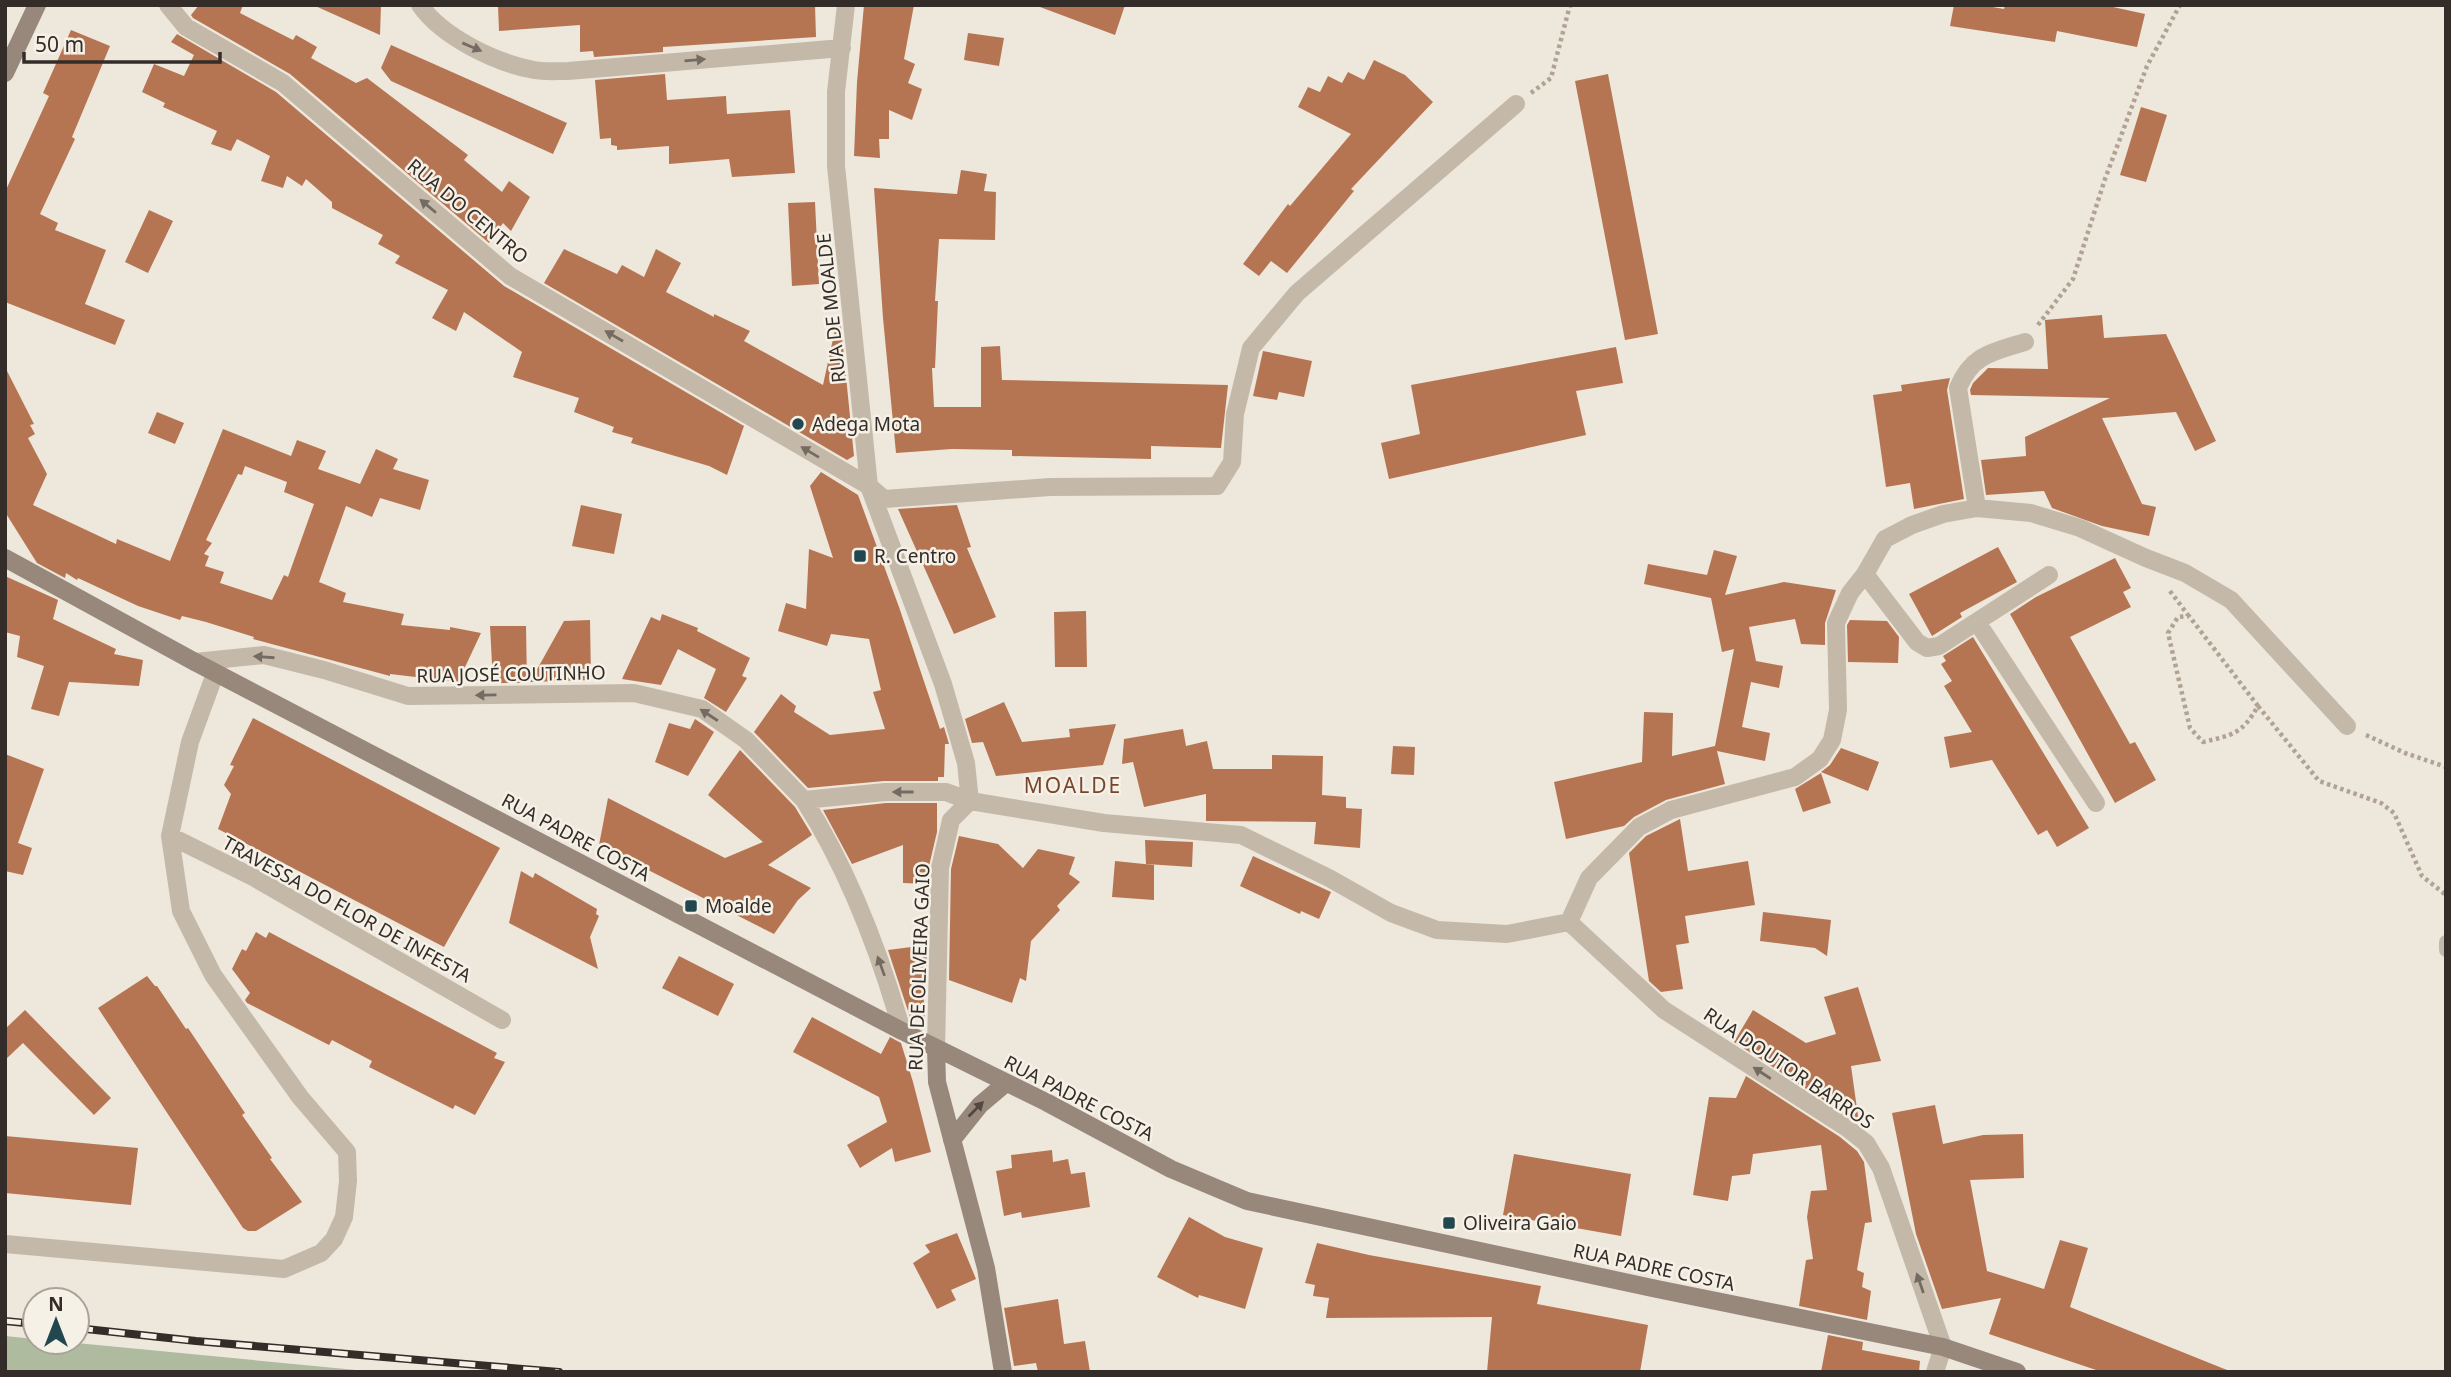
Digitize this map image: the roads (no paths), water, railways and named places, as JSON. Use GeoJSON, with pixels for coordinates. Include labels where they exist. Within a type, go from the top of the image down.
{"type":"FeatureCollection","features":[{"type":"Feature","properties":{"kind":"street"},"geometry":{"type":"LineString","coordinates":[[5,73],[37,5]]}},
{"type":"Feature","properties":{"kind":"street","name":"RUA DO CENTRO"},"geometry":{"type":"LineString","coordinates":[[168,5],[186,27],[283,83],[510,276],[869,486],[884,499],[1050,487],[1217,486],[1232,463],[1235,414],[1251,348],[1297,293],[1516,104]]}},
{"type":"Feature","properties":{"kind":"street"},"geometry":{"type":"LineString","coordinates":[[420,5],[431,21],[460,42],[511,64],[535,71],[568,71],[842,48]]}},
{"type":"Feature","properties":{"kind":"street","name":"RUA DE MOALDE"},"geometry":{"type":"LineString","coordinates":[[846,5],[836,92],[836,166],[869,486],[943,684],[966,763],[970,801]]}},
{"type":"Feature","properties":{"kind":"street"},"geometry":{"type":"LineString","coordinates":[[1977,508],[1958,388],[1965,372],[1976,361],[2025,342]]}},
{"type":"Feature","properties":{"kind":"street"},"geometry":{"type":"LineString","coordinates":[[804,800],[885,792],[946,792],[970,801],[1104,823],[1241,835],[1329,878],[1391,913],[1437,930],[1507,933],[1569,922],[1589,877],[1639,827],[1671,810],[1795,777],[1820,760],[1832,740],[1838,710],[1836,623],[1850,593],[1865,574],[1885,539],[1912,524],[1943,514],[1977,508],[2031,513],[2080,528],[2197,579],[2231,600],[2347,726]]}},
{"type":"Feature","properties":{"kind":"street"},"geometry":{"type":"LineString","coordinates":[[6,558],[195,662]]}},
{"type":"Feature","properties":{"kind":"street"},"geometry":{"type":"LineString","coordinates":[[1865,574],[1917,642],[1927,648],[1939,646],[2049,575]]}},
{"type":"Feature","properties":{"kind":"street"},"geometry":{"type":"LineString","coordinates":[[1977,622],[2096,803]]}},
{"type":"Feature","properties":{"kind":"street","name":"RUA JOSÉ COUTINHO"},"geometry":{"type":"LineString","coordinates":[[195,662],[264,655],[408,696],[634,693],[702,709],[746,740],[804,800],[818,822],[861,911],[890,989],[902,1031]]}},
{"type":"Feature","properties":{"kind":"street","name":"RUA PADRE COSTA"},"geometry":{"type":"LineString","coordinates":[[195,662],[1171,1169],[1247,1201],[1943,1347],[2017,1372]]}},
{"type":"Feature","properties":{"kind":"street"},"geometry":{"type":"LineString","coordinates":[[5,1244],[284,1269],[321,1254],[334,1239],[344,1217],[348,1181],[346,1152],[300,1097],[213,975],[181,911],[170,836],[190,743],[216,671]]}},
{"type":"Feature","properties":{"kind":"street","name":"RUA DE OLIVEIRA GAIO"},"geometry":{"type":"LineString","coordinates":[[970,801],[951,820],[940,867],[937,1082],[986,1268],[1003,1372]]}},
{"type":"Feature","properties":{"kind":"street","name":"TRAVESSA DO FLOR DE INFESTA"},"geometry":{"type":"LineString","coordinates":[[170,836],[253,877],[502,1020]]}},
{"type":"Feature","properties":{"kind":"street","name":"RUA DOUTOR BARROS"},"geometry":{"type":"LineString","coordinates":[[1569,922],[1664,1010],[1866,1143],[1881,1168],[1943,1347]]}},
{"type":"Feature","properties":{"kind":"street"},"geometry":{"type":"LineString","coordinates":[[952,1140],[974,1111],[1006,1083]]}},
{"type":"Feature","properties":{"kind":"street"},"geometry":{"type":"LineString","coordinates":[[1935,1372],[1943,1347]]}},
{"type":"Feature","properties":{"kind":"lane"},"geometry":{"type":"LineString","coordinates":[[2446,942],[2446,950]]}},
{"type":"Feature","properties":{"kind":"railway"},"geometry":{"type":"LineString","coordinates":[[5,1321],[21,1323]]}},
{"type":"Feature","properties":{"kind":"railway"},"geometry":{"type":"LineString","coordinates":[[91,1330],[559,1372]]}},
{"type":"Feature","properties":{"kind":"place","name":"Adega Mota"},"geometry":{"type":"Point","coordinates":[798,424]}},
{"type":"Feature","properties":{"kind":"place","name":"R. Centro"},"geometry":{"type":"Point","coordinates":[860,556]}},
{"type":"Feature","properties":{"kind":"place","name":"Moalde"},"geometry":{"type":"Point","coordinates":[691,906]}},
{"type":"Feature","properties":{"kind":"place","name":"Oliveira Gaio"},"geometry":{"type":"Point","coordinates":[1449,1223]}},
{"type":"Feature","properties":{"kind":"district","name":"MOALDE"},"geometry":{"type":"Point","coordinates":[1073,786]}}]}
